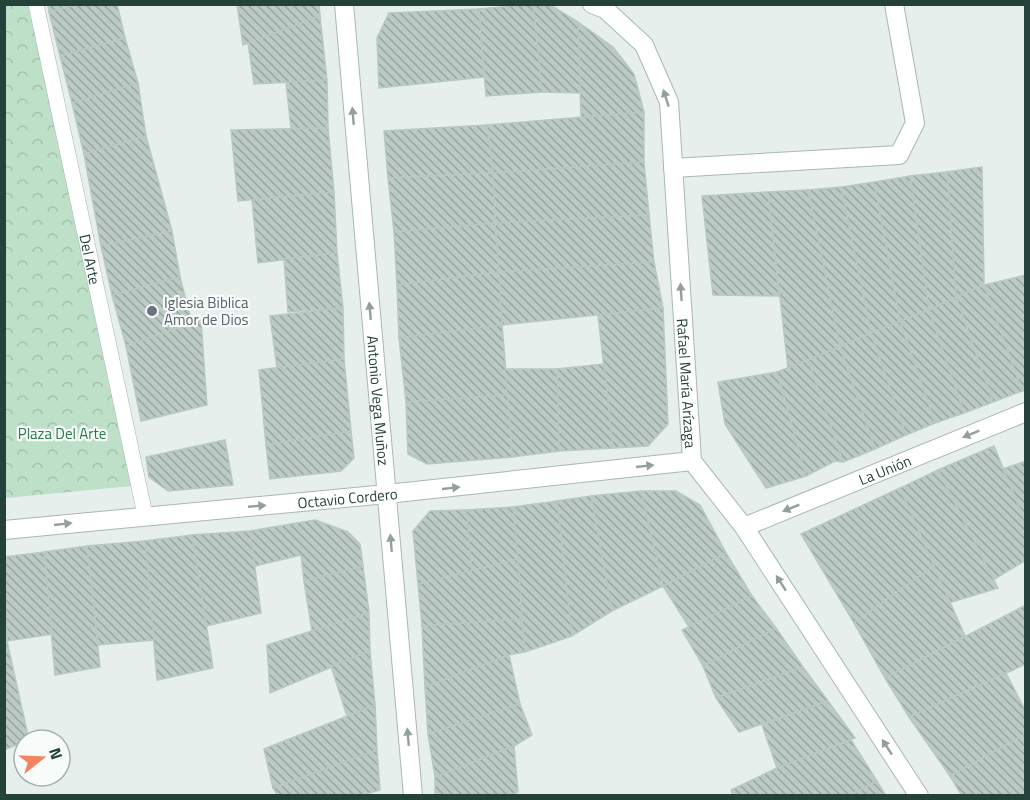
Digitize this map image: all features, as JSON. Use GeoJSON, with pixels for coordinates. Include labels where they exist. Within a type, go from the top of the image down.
{"type":"FeatureCollection","features":[{"type":"Feature","properties":{"kind":"street","name":"Antonio Vega Muñoz"},"geometry":{"type":"LineString","coordinates":[[344,4],[412,795]]}},
{"type":"Feature","properties":{"kind":"street","name":"Rafael María Arízaga"},"geometry":{"type":"LineString","coordinates":[[592,4],[605,9],[644,45],[669,102],[692,461],[744,527],[919,795]]}},
{"type":"Feature","properties":{"kind":"street"},"geometry":{"type":"LineString","coordinates":[[673,168],[899,155],[915,123],[894,4]]}},
{"type":"Feature","properties":{"kind":"street","name":"La Unión"},"geometry":{"type":"LineString","coordinates":[[744,527],[1026,412]]}},
{"type":"Feature","properties":{"kind":"street","name":"Octavio Cordero"},"geometry":{"type":"LineString","coordinates":[[4,530],[145,515],[387,495],[692,461]]}},
{"type":"Feature","properties":{"kind":"lane","name":"Del Arte"},"geometry":{"type":"LineString","coordinates":[[36,4],[145,515]]}},
{"type":"Feature","properties":{"kind":"green space","name":"Plaza Del Arte"},"geometry":{"type":"Polygon","coordinates":[[[28,4],[133,486],[5,498],[4,5],[28,4]]]}},
{"type":"Feature","properties":{"kind":"building"},"geometry":{"type":"Polygon","coordinates":[[[48,4],[79,4],[49,12],[48,4]]]}},
{"type":"Feature","properties":{"kind":"building"},"geometry":{"type":"Polygon","coordinates":[[[79,4],[117,4],[125,38],[60,56],[49,12],[79,4]]]}},
{"type":"Feature","properties":{"kind":"building"},"geometry":{"type":"Polygon","coordinates":[[[237,4],[319,4],[320,16],[243,45],[237,4]]]}},
{"type":"Feature","properties":{"kind":"building"},"geometry":{"type":"Polygon","coordinates":[[[533,4],[549,4],[578,22],[582,93],[542,92],[533,4]]]}},
{"type":"Feature","properties":{"kind":"building"},"geometry":{"type":"Polygon","coordinates":[[[533,4],[542,92],[486,96],[479,9],[533,4]]]}},
{"type":"Feature","properties":{"kind":"building"},"geometry":{"type":"Polygon","coordinates":[[[479,9],[484,77],[379,88],[377,38],[389,13],[479,9]]]}},
{"type":"Feature","properties":{"kind":"building"},"geometry":{"type":"Polygon","coordinates":[[[320,16],[327,80],[254,84],[248,43],[320,16]]]}},
{"type":"Feature","properties":{"kind":"building"},"geometry":{"type":"Polygon","coordinates":[[[578,22],[613,47],[634,74],[644,112],[581,117],[578,22]]]}},
{"type":"Feature","properties":{"kind":"building"},"geometry":{"type":"Polygon","coordinates":[[[125,38],[138,83],[72,103],[60,56],[125,38]]]}},
{"type":"Feature","properties":{"kind":"building"},"geometry":{"type":"Polygon","coordinates":[[[327,80],[328,128],[291,129],[286,82],[327,80]]]}},
{"type":"Feature","properties":{"kind":"building"},"geometry":{"type":"Polygon","coordinates":[[[138,83],[146,136],[84,154],[72,103],[138,83]]]}},
{"type":"Feature","properties":{"kind":"building"},"geometry":{"type":"Polygon","coordinates":[[[644,112],[644,162],[493,173],[487,125],[644,112]]]}},
{"type":"Feature","properties":{"kind":"building"},"geometry":{"type":"Polygon","coordinates":[[[487,125],[493,173],[388,178],[384,131],[487,125]]]}},
{"type":"Feature","properties":{"kind":"building"},"geometry":{"type":"Polygon","coordinates":[[[328,128],[334,192],[238,201],[231,130],[328,128]]]}},
{"type":"Feature","properties":{"kind":"building"},"geometry":{"type":"Polygon","coordinates":[[[146,136],[172,231],[101,246],[84,154],[146,136]]]}},
{"type":"Feature","properties":{"kind":"building"},"geometry":{"type":"Polygon","coordinates":[[[644,162],[649,215],[495,223],[493,173],[644,162]]]}},
{"type":"Feature","properties":{"kind":"building"},"geometry":{"type":"Polygon","coordinates":[[[982,167],[984,285],[956,297],[947,172],[982,167]]]}},
{"type":"Feature","properties":{"kind":"building"},"geometry":{"type":"Polygon","coordinates":[[[947,172],[956,297],[929,310],[910,176],[947,172]]]}},
{"type":"Feature","properties":{"kind":"building"},"geometry":{"type":"Polygon","coordinates":[[[493,173],[495,223],[394,232],[388,178],[493,173]]]}},
{"type":"Feature","properties":{"kind":"building"},"geometry":{"type":"Polygon","coordinates":[[[910,176],[929,310],[900,321],[874,182],[910,176]]]}},
{"type":"Feature","properties":{"kind":"building"},"geometry":{"type":"Polygon","coordinates":[[[874,182],[900,321],[871,333],[841,187],[874,182]]]}},
{"type":"Feature","properties":{"kind":"building"},"geometry":{"type":"Polygon","coordinates":[[[841,187],[871,333],[840,347],[808,190],[841,187]]]}},
{"type":"Feature","properties":{"kind":"building"},"geometry":{"type":"Polygon","coordinates":[[[808,190],[840,347],[788,368],[768,192],[808,190]]]}},
{"type":"Feature","properties":{"kind":"building"},"geometry":{"type":"Polygon","coordinates":[[[334,192],[337,253],[258,263],[252,200],[334,192]]]}},
{"type":"Feature","properties":{"kind":"building"},"geometry":{"type":"Polygon","coordinates":[[[768,192],[779,296],[713,295],[702,196],[768,192]]]}},
{"type":"Feature","properties":{"kind":"building"},"geometry":{"type":"Polygon","coordinates":[[[649,215],[654,262],[499,272],[495,223],[649,215]]]}},
{"type":"Feature","properties":{"kind":"building"},"geometry":{"type":"Polygon","coordinates":[[[495,223],[499,272],[397,285],[394,232],[495,223]]]}},
{"type":"Feature","properties":{"kind":"building"},"geometry":{"type":"Polygon","coordinates":[[[172,231],[180,277],[112,295],[101,246],[172,231]]]}},
{"type":"Feature","properties":{"kind":"building"},"geometry":{"type":"Polygon","coordinates":[[[337,253],[343,308],[288,312],[284,259],[337,253]]]}},
{"type":"Feature","properties":{"kind":"building"},"geometry":{"type":"Polygon","coordinates":[[[654,262],[663,308],[502,325],[499,272],[654,262]]]}},
{"type":"Feature","properties":{"kind":"building"},"geometry":{"type":"Polygon","coordinates":[[[499,272],[502,325],[399,338],[397,285],[499,272]]]}},
{"type":"Feature","properties":{"kind":"building"},"geometry":{"type":"Polygon","coordinates":[[[1026,275],[1026,390],[1022,391],[984,285],[1026,275]]]}},
{"type":"Feature","properties":{"kind":"building"},"geometry":{"type":"Polygon","coordinates":[[[180,277],[192,323],[126,346],[112,295],[180,277]]]}},
{"type":"Feature","properties":{"kind":"building"},"geometry":{"type":"Polygon","coordinates":[[[984,285],[1022,391],[993,402],[956,297],[984,285]]]}},
{"type":"Feature","properties":{"kind":"building"},"geometry":{"type":"Polygon","coordinates":[[[956,297],[993,402],[964,413],[929,310],[956,297]]]}},
{"type":"Feature","properties":{"kind":"building"},"geometry":{"type":"Polygon","coordinates":[[[343,308],[344,359],[277,368],[270,316],[343,308]]]}},
{"type":"Feature","properties":{"kind":"building"},"geometry":{"type":"Polygon","coordinates":[[[663,308],[668,424],[648,446],[613,448],[598,315],[663,308]]]}},
{"type":"Feature","properties":{"kind":"building"},"geometry":{"type":"Polygon","coordinates":[[[929,310],[964,413],[935,423],[900,321],[929,310]]]}},
{"type":"Feature","properties":{"kind":"building"},"geometry":{"type":"Polygon","coordinates":[[[201,320],[207,405],[141,421],[126,346],[201,320]]]}},
{"type":"Feature","properties":{"kind":"building"},"geometry":{"type":"Polygon","coordinates":[[[900,321],[935,423],[906,435],[871,333],[900,321]]]}},
{"type":"Feature","properties":{"kind":"building"},"geometry":{"type":"Polygon","coordinates":[[[502,325],[508,395],[406,402],[399,338],[502,325]]]}},
{"type":"Feature","properties":{"kind":"building"},"geometry":{"type":"Polygon","coordinates":[[[871,333],[906,435],[875,449],[840,347],[871,333]]]}},
{"type":"Feature","properties":{"kind":"building"},"geometry":{"type":"Polygon","coordinates":[[[840,347],[875,449],[843,462],[808,360],[840,347]]]}},
{"type":"Feature","properties":{"kind":"building"},"geometry":{"type":"Polygon","coordinates":[[[344,359],[351,431],[266,445],[259,370],[344,359]]]}},
{"type":"Feature","properties":{"kind":"building"},"geometry":{"type":"Polygon","coordinates":[[[808,360],[843,462],[835,461],[806,476],[777,372],[808,360]]]}},
{"type":"Feature","properties":{"kind":"building"},"geometry":{"type":"Polygon","coordinates":[[[604,364],[613,448],[559,451],[557,369],[604,364]]]}},
{"type":"Feature","properties":{"kind":"building"},"geometry":{"type":"Polygon","coordinates":[[[505,369],[557,369],[559,451],[512,457],[505,369]]]}},
{"type":"Feature","properties":{"kind":"building"},"geometry":{"type":"Polygon","coordinates":[[[777,372],[806,476],[766,488],[725,424],[718,382],[777,372]]]}},
{"type":"Feature","properties":{"kind":"building"},"geometry":{"type":"Polygon","coordinates":[[[508,395],[512,457],[427,464],[408,454],[406,402],[508,395]]]}},
{"type":"Feature","properties":{"kind":"building"},"geometry":{"type":"Polygon","coordinates":[[[351,431],[354,458],[341,471],[270,479],[266,445],[351,431]]]}},
{"type":"Feature","properties":{"kind":"building"},"geometry":{"type":"Polygon","coordinates":[[[225,440],[233,485],[168,491],[149,477],[146,457],[225,440]]]}},
{"type":"Feature","properties":{"kind":"building"},"geometry":{"type":"Polygon","coordinates":[[[994,446],[1026,523],[1026,560],[993,580],[938,470],[994,446]]]}},
{"type":"Feature","properties":{"kind":"building"},"geometry":{"type":"Polygon","coordinates":[[[1026,461],[1026,523],[1003,469],[1026,461]]]}},
{"type":"Feature","properties":{"kind":"building"},"geometry":{"type":"Polygon","coordinates":[[[938,470],[998,588],[948,603],[900,488],[938,470]]]}},
{"type":"Feature","properties":{"kind":"building"},"geometry":{"type":"Polygon","coordinates":[[[900,488],[934,566],[854,623],[801,534],[900,488]]]}},
{"type":"Feature","properties":{"kind":"building"},"geometry":{"type":"Polygon","coordinates":[[[641,491],[676,491],[700,505],[726,553],[663,586],[641,491]]]}},
{"type":"Feature","properties":{"kind":"building"},"geometry":{"type":"Polygon","coordinates":[[[641,491],[663,586],[612,611],[591,496],[641,491]]]}},
{"type":"Feature","properties":{"kind":"building"},"geometry":{"type":"Polygon","coordinates":[[[591,496],[612,611],[572,636],[557,501],[591,496]]]}},
{"type":"Feature","properties":{"kind":"building"},"geometry":{"type":"Polygon","coordinates":[[[557,501],[572,636],[525,652],[513,507],[557,501]]]}},
{"type":"Feature","properties":{"kind":"building"},"geometry":{"type":"Polygon","coordinates":[[[513,507],[518,559],[472,571],[466,510],[513,507]]]}},
{"type":"Feature","properties":{"kind":"building"},"geometry":{"type":"Polygon","coordinates":[[[466,510],[472,571],[418,584],[413,531],[430,511],[466,510]]]}},
{"type":"Feature","properties":{"kind":"building"},"geometry":{"type":"Polygon","coordinates":[[[315,520],[348,532],[360,544],[363,566],[304,581],[301,555],[255,566],[250,531],[315,520]]]}},
{"type":"Feature","properties":{"kind":"building"},"geometry":{"type":"Polygon","coordinates":[[[250,531],[261,613],[206,626],[192,535],[250,531]]]}},
{"type":"Feature","properties":{"kind":"building"},"geometry":{"type":"Polygon","coordinates":[[[192,535],[213,668],[157,680],[145,541],[192,535]]]}},
{"type":"Feature","properties":{"kind":"building"},"geometry":{"type":"Polygon","coordinates":[[[145,541],[154,640],[98,645],[87,546],[145,541]]]}},
{"type":"Feature","properties":{"kind":"building"},"geometry":{"type":"Polygon","coordinates":[[[87,546],[100,667],[55,675],[44,552],[87,546]]]}},
{"type":"Feature","properties":{"kind":"building"},"geometry":{"type":"Polygon","coordinates":[[[44,552],[52,634],[7,641],[4,557],[44,552]]]}},
{"type":"Feature","properties":{"kind":"building"},"geometry":{"type":"Polygon","coordinates":[[[726,553],[752,596],[689,627],[663,586],[726,553]]]}},
{"type":"Feature","properties":{"kind":"building"},"geometry":{"type":"Polygon","coordinates":[[[518,559],[522,619],[422,626],[418,584],[518,559]]]}},
{"type":"Feature","properties":{"kind":"building"},"geometry":{"type":"Polygon","coordinates":[[[363,566],[369,613],[312,631],[304,581],[363,566]]]}},
{"type":"Feature","properties":{"kind":"building"},"geometry":{"type":"Polygon","coordinates":[[[934,566],[965,636],[885,678],[854,623],[934,566]]]}},
{"type":"Feature","properties":{"kind":"building"},"geometry":{"type":"Polygon","coordinates":[[[752,596],[776,628],[703,666],[682,630],[752,596]]]}},
{"type":"Feature","properties":{"kind":"building"},"geometry":{"type":"Polygon","coordinates":[[[1026,605],[1026,664],[909,717],[885,678],[1026,605]]]}},
{"type":"Feature","properties":{"kind":"building"},"geometry":{"type":"Polygon","coordinates":[[[369,613],[370,651],[270,693],[267,645],[369,613]]]}},
{"type":"Feature","properties":{"kind":"building"},"geometry":{"type":"Polygon","coordinates":[[[522,619],[525,652],[509,655],[425,687],[422,626],[522,619]]]}},
{"type":"Feature","properties":{"kind":"building"},"geometry":{"type":"Polygon","coordinates":[[[776,628],[803,667],[716,698],[703,666],[776,628]]]}},
{"type":"Feature","properties":{"kind":"building"},"geometry":{"type":"Polygon","coordinates":[[[4,641],[7,641],[26,728],[12,728],[12,747],[4,750],[4,641]]]}},
{"type":"Feature","properties":{"kind":"building"},"geometry":{"type":"Polygon","coordinates":[[[370,651],[375,705],[347,716],[331,666],[370,651]]]}},
{"type":"Feature","properties":{"kind":"building"},"geometry":{"type":"Polygon","coordinates":[[[509,655],[520,704],[428,734],[425,687],[509,655]]]}},
{"type":"Feature","properties":{"kind":"building"},"geometry":{"type":"Polygon","coordinates":[[[803,667],[828,701],[739,732],[716,698],[803,667]]]}},
{"type":"Feature","properties":{"kind":"building"},"geometry":{"type":"Polygon","coordinates":[[[1006,673],[1026,712],[1026,734],[950,776],[909,717],[1006,673]]]}},
{"type":"Feature","properties":{"kind":"building"},"geometry":{"type":"Polygon","coordinates":[[[828,701],[855,738],[777,768],[762,725],[828,701]]]}},
{"type":"Feature","properties":{"kind":"building"},"geometry":{"type":"Polygon","coordinates":[[[520,704],[532,735],[514,746],[435,777],[428,734],[520,704]]]}},
{"type":"Feature","properties":{"kind":"building"},"geometry":{"type":"Polygon","coordinates":[[[375,705],[377,750],[273,788],[264,749],[375,705]]]}},
{"type":"Feature","properties":{"kind":"building"},"geometry":{"type":"Polygon","coordinates":[[[1026,734],[1026,796],[962,796],[950,776],[1026,734]]]}},
{"type":"Feature","properties":{"kind":"building"},"geometry":{"type":"Polygon","coordinates":[[[851,740],[877,781],[848,796],[733,796],[731,790],[777,768],[851,740]]]}},
{"type":"Feature","properties":{"kind":"building"},"geometry":{"type":"Polygon","coordinates":[[[514,746],[518,792],[509,796],[435,796],[435,777],[514,746]]]}},
{"type":"Feature","properties":{"kind":"building"},"geometry":{"type":"Polygon","coordinates":[[[377,750],[380,790],[359,796],[278,796],[273,788],[377,750]]]}},
{"type":"Feature","properties":{"kind":"building"},"geometry":{"type":"Polygon","coordinates":[[[877,781],[886,796],[848,796],[877,781]]]}},
{"type":"Feature","properties":{"kind":"place","name":"Iglesia Biblica Amor de Dios"},"geometry":{"type":"Point","coordinates":[152,311]}}]}
